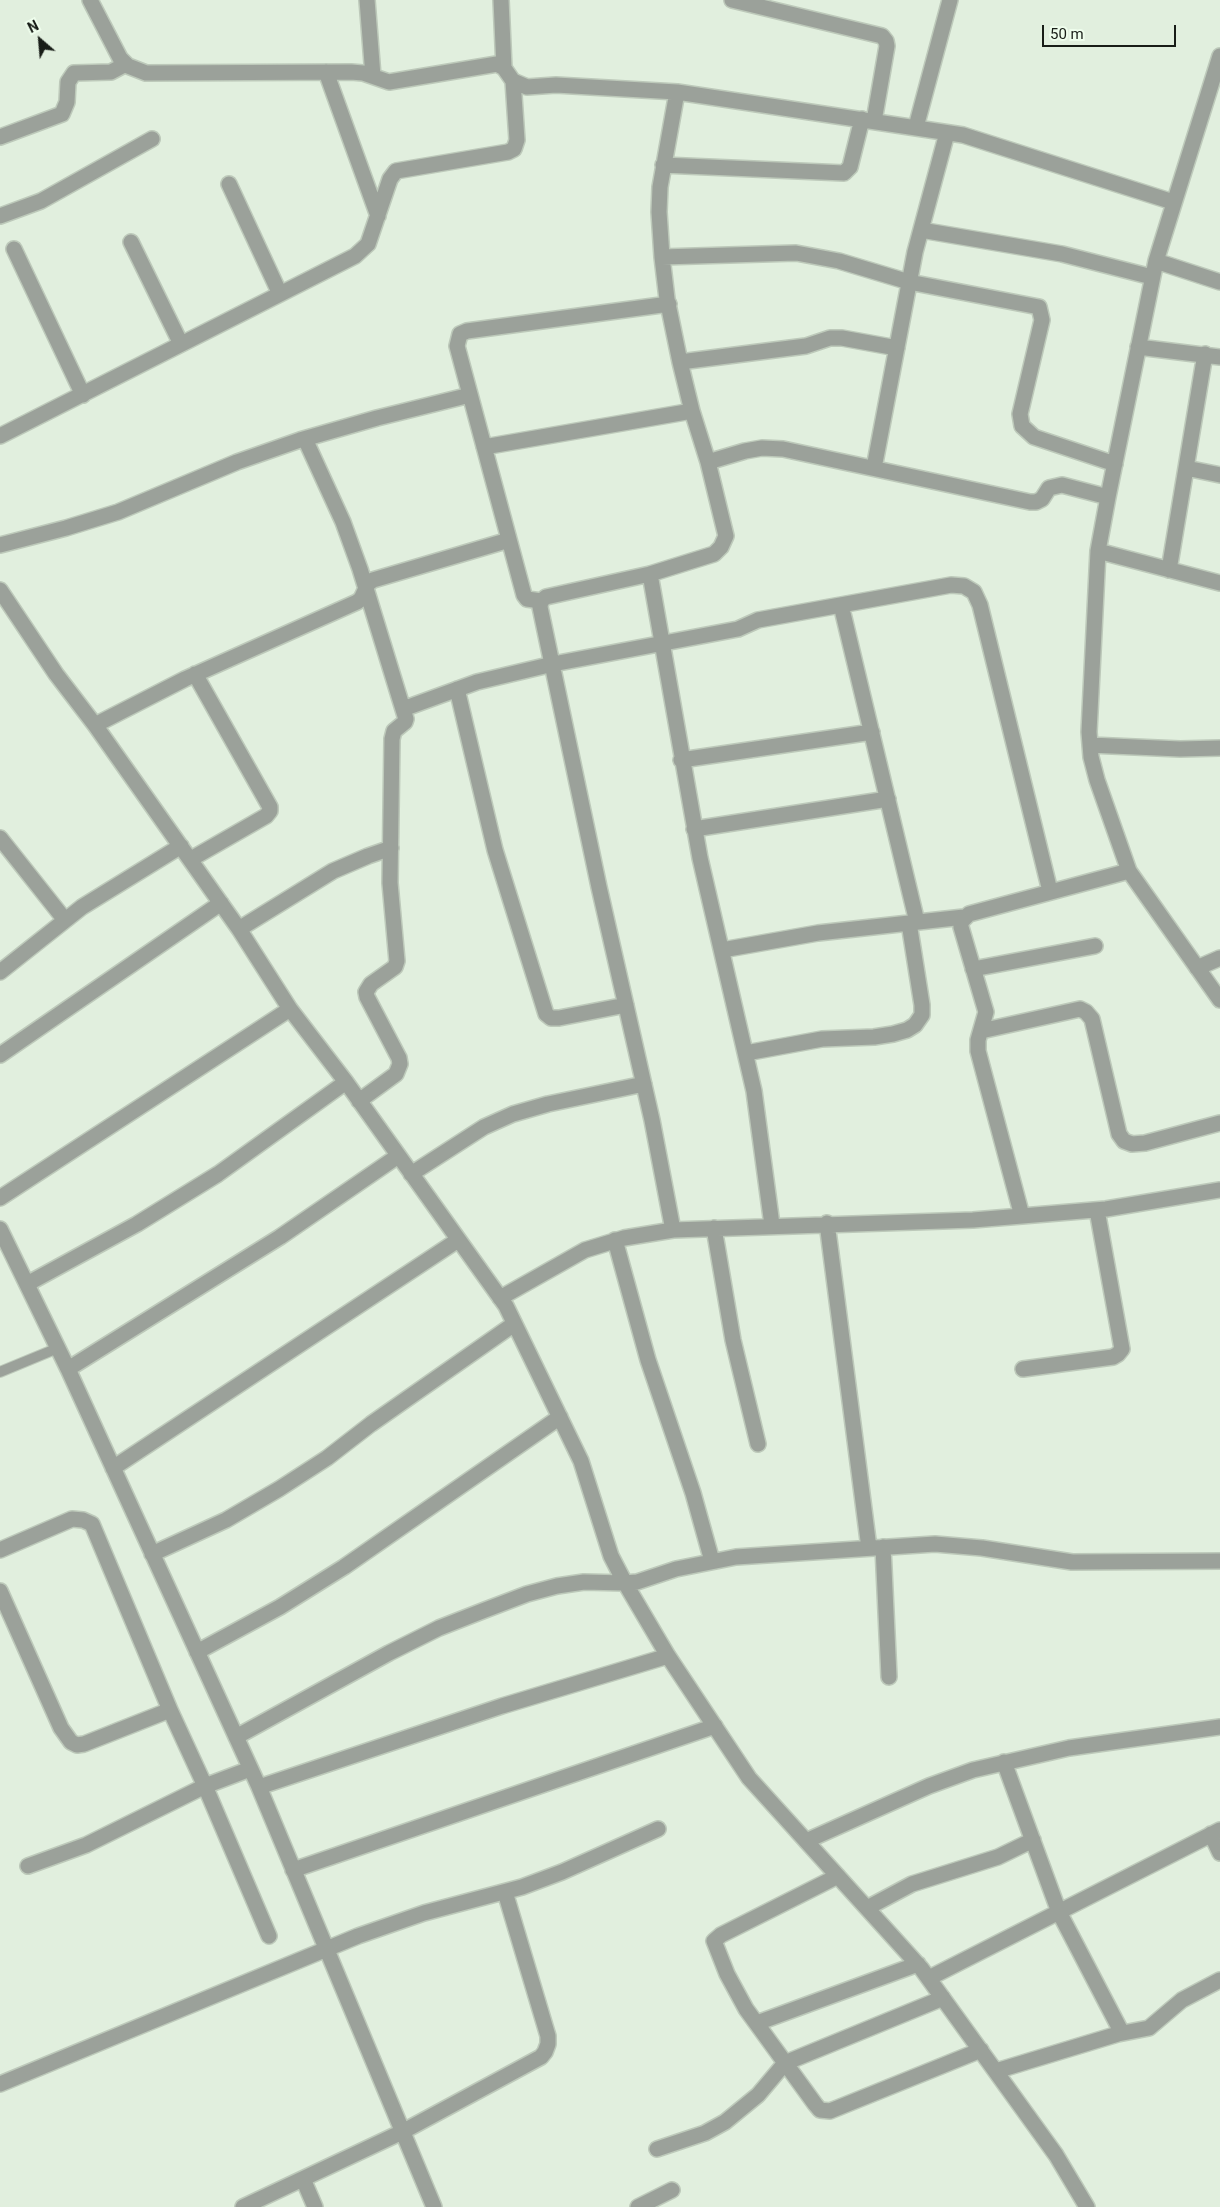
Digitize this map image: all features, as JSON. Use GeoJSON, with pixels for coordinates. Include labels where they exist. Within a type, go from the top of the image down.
{"type":"FeatureCollection","features":[{"type":"Feature","properties":{"kind":"street"},"geometry":{"type":"LineString","coordinates":[[0,436],[280,294],[362,250],[368,244],[390,179],[396,171],[508,152],[514,149],[517,140],[513,82],[504,68],[497,64],[389,82],[363,73],[146,73],[136,71],[120,58],[90,0]]}},
{"type":"Feature","properties":{"kind":"street"},"geometry":{"type":"LineString","coordinates":[[366,0],[373,76]]}},
{"type":"Feature","properties":{"kind":"street"},"geometry":{"type":"LineString","coordinates":[[501,0],[504,68]]}},
{"type":"Feature","properties":{"kind":"street"},"geometry":{"type":"LineString","coordinates":[[663,165],[844,173],[850,167],[868,120],[887,46],[886,41],[882,36],[732,0]]}},
{"type":"Feature","properties":{"kind":"street"},"geometry":{"type":"LineString","coordinates":[[916,127],[950,0]]}},
{"type":"Feature","properties":{"kind":"street"},"geometry":{"type":"LineString","coordinates":[[1220,56],[1156,261],[1108,497],[1098,551],[1089,732],[1097,780],[1129,871],[1220,1000]]}},
{"type":"Feature","properties":{"kind":"street"},"geometry":{"type":"LineString","coordinates":[[0,137],[62,114],[66,102],[68,82],[74,73],[110,72],[126,64]]}},
{"type":"Feature","properties":{"kind":"street"},"geometry":{"type":"LineString","coordinates":[[326,72],[378,216]]}},
{"type":"Feature","properties":{"kind":"street"},"geometry":{"type":"LineString","coordinates":[[513,82],[527,87],[556,85],[601,86],[677,92],[963,135],[1173,202]]}},
{"type":"Feature","properties":{"kind":"street"},"geometry":{"type":"LineString","coordinates":[[674,1230],[540,607],[541,601],[546,597],[650,574],[714,554],[721,547],[726,536],[708,462],[692,411],[680,362],[668,304],[662,257],[659,212],[663,165],[677,92]]}},
{"type":"Feature","properties":{"kind":"street"},"geometry":{"type":"LineString","coordinates":[[874,468],[909,282],[921,230],[948,133]]}},
{"type":"Feature","properties":{"kind":"street"},"geometry":{"type":"LineString","coordinates":[[0,216],[42,201],[152,139]]}},
{"type":"Feature","properties":{"kind":"street"},"geometry":{"type":"LineString","coordinates":[[229,184],[280,294]]}},
{"type":"Feature","properties":{"kind":"street"},"geometry":{"type":"LineString","coordinates":[[921,230],[1062,254],[1152,277]]}},
{"type":"Feature","properties":{"kind":"street"},"geometry":{"type":"LineString","coordinates":[[131,242],[181,344]]}},
{"type":"Feature","properties":{"kind":"street"},"geometry":{"type":"LineString","coordinates":[[14,248],[83,394]]}},
{"type":"Feature","properties":{"kind":"street"},"geometry":{"type":"LineString","coordinates":[[662,257],[796,254],[840,261],[909,282],[1039,307],[1042,320],[1020,414],[1022,426],[1034,437],[1115,464]]}},
{"type":"Feature","properties":{"kind":"street"},"geometry":{"type":"LineString","coordinates":[[1156,261],[1220,282]]}},
{"type":"Feature","properties":{"kind":"street"},"geometry":{"type":"LineString","coordinates":[[541,601],[527,599],[524,594],[457,346],[460,334],[467,331],[668,304]]}},
{"type":"Feature","properties":{"kind":"street"},"geometry":{"type":"LineString","coordinates":[[680,362],[806,346],[830,338],[842,338],[897,348]]}},
{"type":"Feature","properties":{"kind":"street"},"geometry":{"type":"LineString","coordinates":[[1138,347],[1213,356],[1186,468],[1169,570]]}},
{"type":"Feature","properties":{"kind":"street"},"geometry":{"type":"LineString","coordinates":[[0,545],[118,512],[237,462],[305,439],[377,418],[470,396]]}},
{"type":"Feature","properties":{"kind":"street"},"geometry":{"type":"LineString","coordinates":[[484,447],[692,411]]}},
{"type":"Feature","properties":{"kind":"street"},"geometry":{"type":"LineString","coordinates":[[305,439],[344,522],[403,709],[405,722],[394,731],[392,740],[390,883],[397,961],[395,967],[367,988],[366,992],[399,1058],[400,1064],[396,1074],[359,1101]]}},
{"type":"Feature","properties":{"kind":"street"},"geometry":{"type":"LineString","coordinates":[[708,462],[762,448],[801,451],[1030,502],[1042,499],[1049,488],[1062,485],[1108,497]]}},
{"type":"Feature","properties":{"kind":"street"},"geometry":{"type":"LineString","coordinates":[[1186,468],[1220,474]]}},
{"type":"Feature","properties":{"kind":"street"},"geometry":{"type":"LineString","coordinates":[[95,725],[195,674],[356,602],[361,599],[373,580],[509,540]]}},
{"type":"Feature","properties":{"kind":"street"},"geometry":{"type":"LineString","coordinates":[[1098,551],[1220,583]]}},
{"type":"Feature","properties":{"kind":"street"},"geometry":{"type":"LineString","coordinates":[[650,574],[694,829],[754,1091],[772,1225]]}},
{"type":"Feature","properties":{"kind":"street"},"geometry":{"type":"LineString","coordinates":[[403,709],[457,689],[552,664],[662,645],[738,629],[758,620],[951,585],[964,586],[974,592],[980,605],[1050,891]]}},
{"type":"Feature","properties":{"kind":"street"},"geometry":{"type":"LineString","coordinates":[[0,590],[56,674],[191,859],[239,929],[290,1009],[346,1082],[500,1298],[581,1461],[611,1556],[624,1583],[668,1656],[749,1778],[918,1964],[1056,2155],[1088,2207]]}},
{"type":"Feature","properties":{"kind":"street"},"geometry":{"type":"LineString","coordinates":[[746,1052],[822,1039],[874,1037],[907,1030],[915,1025],[922,1015],[913,923],[888,799],[841,605]]}},
{"type":"Feature","properties":{"kind":"street"},"geometry":{"type":"LineString","coordinates":[[191,859],[266,816],[270,811],[270,807],[195,674]]}},
{"type":"Feature","properties":{"kind":"street"},"geometry":{"type":"LineString","coordinates":[[457,689],[495,850],[546,1014],[551,1018],[558,1018],[626,1005]]}},
{"type":"Feature","properties":{"kind":"street"},"geometry":{"type":"LineString","coordinates":[[681,760],[872,732]]}},
{"type":"Feature","properties":{"kind":"street"},"geometry":{"type":"LineString","coordinates":[[1090,745],[1180,749],[1220,748]]}},
{"type":"Feature","properties":{"kind":"street"},"geometry":{"type":"LineString","coordinates":[[694,829],[888,799]]}},
{"type":"Feature","properties":{"kind":"street"},"geometry":{"type":"LineString","coordinates":[[0,838],[65,920]]}},
{"type":"Feature","properties":{"kind":"street"},"geometry":{"type":"LineString","coordinates":[[0,972],[82,907],[181,846]]}},
{"type":"Feature","properties":{"kind":"street"},"geometry":{"type":"LineString","coordinates":[[239,929],[333,872],[391,848]]}},
{"type":"Feature","properties":{"kind":"street"},"geometry":{"type":"LineString","coordinates":[[722,950],[818,933],[964,917],[1050,891],[1129,871]]}},
{"type":"Feature","properties":{"kind":"street"},"geometry":{"type":"LineString","coordinates":[[0,1055],[221,903]]}},
{"type":"Feature","properties":{"kind":"street"},"geometry":{"type":"LineString","coordinates":[[964,917],[961,927],[986,1012],[978,1040],[978,1051],[1022,1216]]}},
{"type":"Feature","properties":{"kind":"street"},"geometry":{"type":"LineString","coordinates":[[973,969],[1095,946]]}},
{"type":"Feature","properties":{"kind":"street"},"geometry":{"type":"LineString","coordinates":[[1198,968],[1220,958]]}},
{"type":"Feature","properties":{"kind":"street"},"geometry":{"type":"LineString","coordinates":[[0,1198],[290,1009]]}},
{"type":"Feature","properties":{"kind":"street"},"geometry":{"type":"LineString","coordinates":[[981,1031],[1073,1009],[1080,1009],[1086,1012],[1092,1019],[1119,1134],[1124,1141],[1132,1144],[1145,1143],[1220,1123]]}},
{"type":"Feature","properties":{"kind":"street"},"geometry":{"type":"LineString","coordinates":[[27,1284],[137,1224],[218,1174],[346,1082]]}},
{"type":"Feature","properties":{"kind":"street"},"geometry":{"type":"LineString","coordinates":[[411,1174],[484,1127],[513,1114],[548,1104],[644,1084]]}},
{"type":"Feature","properties":{"kind":"street"},"geometry":{"type":"LineString","coordinates":[[68,1369],[280,1237],[398,1156]]}},
{"type":"Feature","properties":{"kind":"street"},"geometry":{"type":"LineString","coordinates":[[500,1298],[585,1250],[615,1240],[674,1230],[1022,1216],[1097,1210],[1220,1190]]}},
{"type":"Feature","properties":{"kind":"street"},"geometry":{"type":"LineString","coordinates":[[1024,1369],[1113,1357],[1122,1349],[1097,1210]]}},
{"type":"Feature","properties":{"kind":"street"},"geometry":{"type":"LineString","coordinates":[[827,1224],[876,1547],[889,1677]]}},
{"type":"Feature","properties":{"kind":"street"},"geometry":{"type":"LineString","coordinates":[[714,1228],[735,1349],[758,1444]]}},
{"type":"Feature","properties":{"kind":"street"},"geometry":{"type":"LineString","coordinates":[[0,1229],[68,1369],[259,1787],[434,2207]]}},
{"type":"Feature","properties":{"kind":"street"},"geometry":{"type":"LineString","coordinates":[[113,1468],[458,1240]]}},
{"type":"Feature","properties":{"kind":"street"},"geometry":{"type":"LineString","coordinates":[[615,1240],[648,1360],[693,1493],[712,1561]]}},
{"type":"Feature","properties":{"kind":"street"},"geometry":{"type":"LineString","coordinates":[[152,1554],[226,1520],[279,1489],[327,1458],[371,1424],[514,1324]]}},
{"type":"Feature","properties":{"kind":"street"},"geometry":{"type":"LineString","coordinates":[[197,1652],[280,1607],[344,1567],[560,1417]]}},
{"type":"Feature","properties":{"kind":"street"},"geometry":{"type":"LineString","coordinates":[[0,1550],[72,1519],[83,1520],[92,1524],[170,1710],[205,1786],[269,1936]]}},
{"type":"Feature","properties":{"kind":"street"},"geometry":{"type":"LineString","coordinates":[[236,1737],[389,1653],[439,1628],[527,1594],[557,1586],[584,1582],[637,1582],[676,1569],[712,1561],[771,1553],[935,1544],[982,1548],[1072,1562],[1220,1561]]}},
{"type":"Feature","properties":{"kind":"street"},"geometry":{"type":"LineString","coordinates":[[0,1591],[60,1728],[71,1742],[77,1745],[84,1744],[170,1710]]}},
{"type":"Feature","properties":{"kind":"street"},"geometry":{"type":"LineString","coordinates":[[259,1787],[502,1706],[668,1656]]}},
{"type":"Feature","properties":{"kind":"street"},"geometry":{"type":"LineString","coordinates":[[293,1870],[715,1726]]}},
{"type":"Feature","properties":{"kind":"street"},"geometry":{"type":"LineString","coordinates":[[806,1840],[929,1786],[973,1770],[1069,1748],[1220,1727]]}},
{"type":"Feature","properties":{"kind":"street"},"geometry":{"type":"LineString","coordinates":[[1004,1762],[1059,1912],[1122,2032]]}},
{"type":"Feature","properties":{"kind":"street"},"geometry":{"type":"LineString","coordinates":[[28,1866],[86,1845],[205,1786],[250,1769]]}},
{"type":"Feature","properties":{"kind":"street"},"geometry":{"type":"LineString","coordinates":[[0,2084],[358,1936],[406,1918],[505,1892],[562,1872],[658,1829]]}},
{"type":"Feature","properties":{"kind":"street"},"geometry":{"type":"LineString","coordinates":[[929,1978],[1216,1832],[1220,1853]]}},
{"type":"Feature","properties":{"kind":"street"},"geometry":{"type":"LineString","coordinates":[[867,1908],[912,1884],[998,1857],[1032,1840]]}},
{"type":"Feature","properties":{"kind":"street"},"geometry":{"type":"LineString","coordinates":[[838,1876],[721,1935],[714,1941],[735,1990],[756,2023],[820,2110],[826,2112],[981,2050]]}},
{"type":"Feature","properties":{"kind":"street"},"geometry":{"type":"LineString","coordinates":[[243,2207],[402,2132],[541,2057],[548,2044],[548,2036],[505,1892]]}},
{"type":"Feature","properties":{"kind":"street"},"geometry":{"type":"LineString","coordinates":[[756,2023],[918,1964]]}},
{"type":"Feature","properties":{"kind":"street"},"geometry":{"type":"LineString","coordinates":[[996,2071],[1122,2032],[1148,2028],[1168,2009],[1220,1980]]}},
{"type":"Feature","properties":{"kind":"street"},"geometry":{"type":"LineString","coordinates":[[657,2149],[705,2133],[726,2122],[758,2095],[785,2062],[943,1998]]}},
{"type":"Feature","properties":{"kind":"street"},"geometry":{"type":"LineString","coordinates":[[303,2179],[315,2207]]}},
{"type":"Feature","properties":{"kind":"street"},"geometry":{"type":"LineString","coordinates":[[638,2207],[672,2190]]}},
{"type":"Feature","properties":{"kind":"lane"},"geometry":{"type":"LineString","coordinates":[[0,1372],[58,1348]]}}]}
